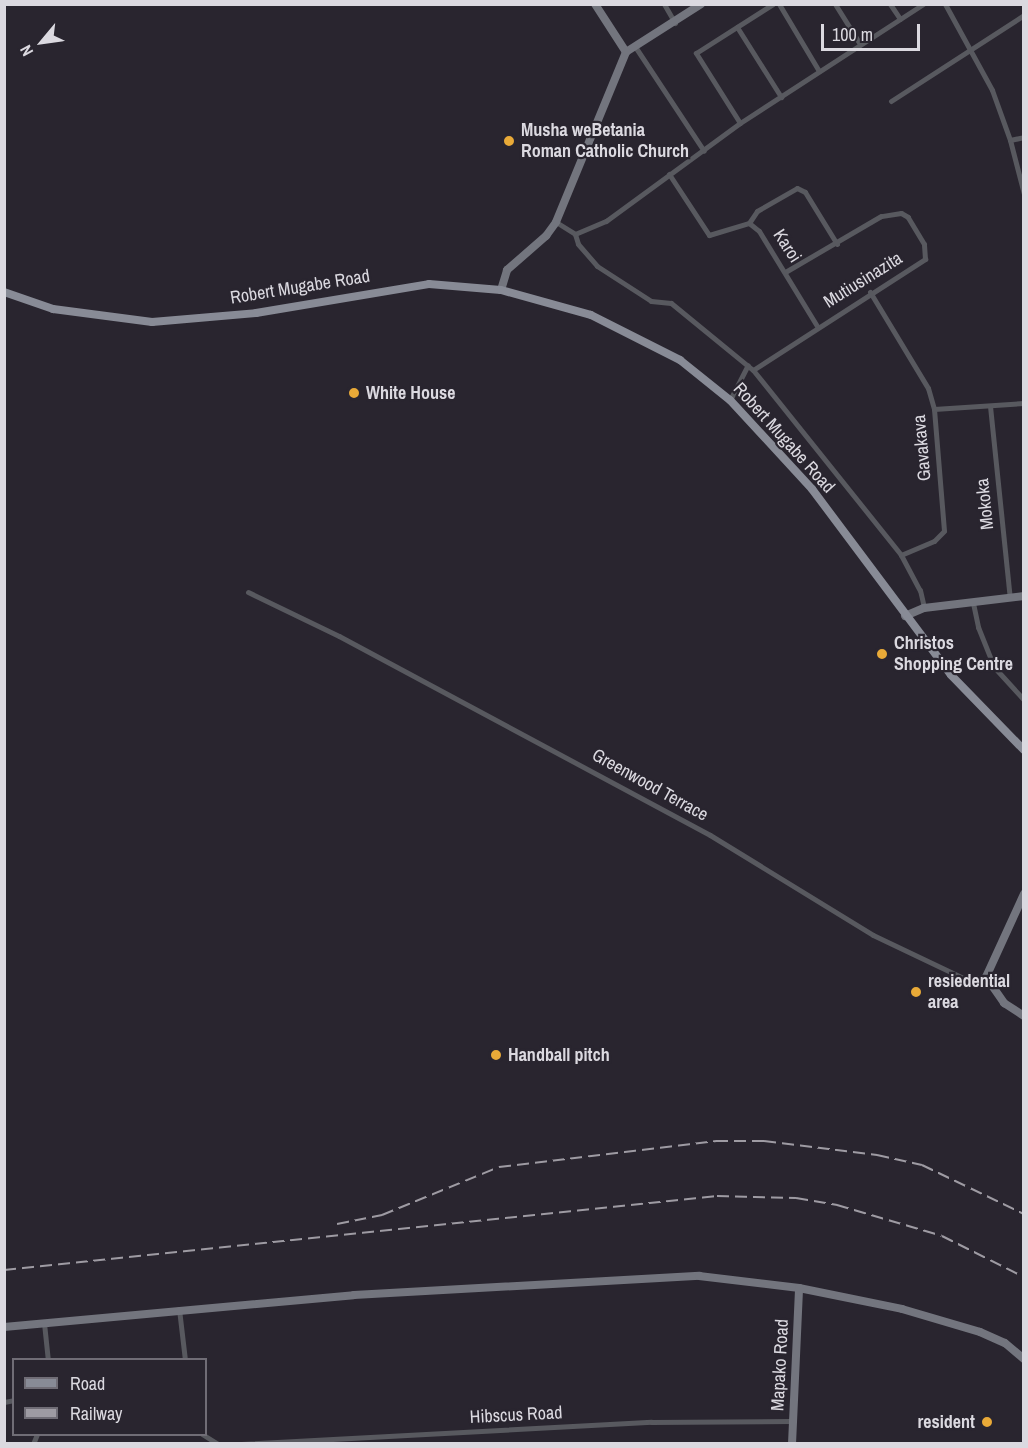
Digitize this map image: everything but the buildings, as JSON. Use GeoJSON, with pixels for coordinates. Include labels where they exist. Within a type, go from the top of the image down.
{"type":"FeatureCollection","features":[{"type":"Feature","properties":{"kind":"main road","name":"Robert Mugabe Road"},"geometry":{"type":"LineString","coordinates":[[4,292],[53,309],[152,322],[256,313],[429,284],[501,290],[591,315],[680,360],[730,400],[812,489],[904,616],[951,675],[1023,750]]}},
{"type":"Feature","properties":{"kind":"street"},"geometry":{"type":"LineString","coordinates":[[595,4],[626,52]]}},
{"type":"Feature","properties":{"kind":"street"},"geometry":{"type":"LineString","coordinates":[[664,4],[675,23]]}},
{"type":"Feature","properties":{"kind":"street"},"geometry":{"type":"LineString","coordinates":[[501,290],[507,270],[546,236],[556,222],[626,52],[636,48],[701,4]]}},
{"type":"Feature","properties":{"kind":"street"},"geometry":{"type":"LineString","coordinates":[[740,123],[696,53],[773,4]]}},
{"type":"Feature","properties":{"kind":"street"},"geometry":{"type":"LineString","coordinates":[[779,4],[819,71]]}},
{"type":"Feature","properties":{"kind":"street"},"geometry":{"type":"LineString","coordinates":[[835,4],[860,44]]}},
{"type":"Feature","properties":{"kind":"street"},"geometry":{"type":"LineString","coordinates":[[890,4],[900,19]]}},
{"type":"Feature","properties":{"kind":"street"},"geometry":{"type":"LineString","coordinates":[[575,234],[606,221],[740,123],[923,4]]}},
{"type":"Feature","properties":{"kind":"street"},"geometry":{"type":"LineString","coordinates":[[945,4],[968,51],[992,90],[1010,140],[1023,194]]}},
{"type":"Feature","properties":{"kind":"street"},"geometry":{"type":"LineString","coordinates":[[891,101],[1023,15]]}},
{"type":"Feature","properties":{"kind":"street"},"geometry":{"type":"LineString","coordinates":[[737,27],[781,97]]}},
{"type":"Feature","properties":{"kind":"street"},"geometry":{"type":"LineString","coordinates":[[636,48],[704,151]]}},
{"type":"Feature","properties":{"kind":"street"},"geometry":{"type":"LineString","coordinates":[[1010,140],[1023,137]]}},
{"type":"Feature","properties":{"kind":"street","name":"Karoi"},"geometry":{"type":"LineString","coordinates":[[669,174],[709,235],[749,223],[759,231],[817,326]]}},
{"type":"Feature","properties":{"kind":"street"},"geometry":{"type":"LineString","coordinates":[[749,223],[757,211],[797,188],[805,192],[837,244]]}},
{"type":"Feature","properties":{"kind":"street","name":"Mutiusinazita"},"geometry":{"type":"LineString","coordinates":[[753,370],[817,326],[925,259],[924,244],[908,217],[901,213],[881,216],[837,244],[785,272]]}},
{"type":"Feature","properties":{"kind":"street"},"geometry":{"type":"LineString","coordinates":[[556,222],[575,234],[578,244],[597,266],[622,285],[651,301],[671,303],[753,370],[901,555],[920,590],[924,608]]}},
{"type":"Feature","properties":{"kind":"street","name":"Gavakava"},"geometry":{"type":"LineString","coordinates":[[870,292],[928,388],[934,409],[944,531],[934,541],[901,555]]}},
{"type":"Feature","properties":{"kind":"street"},"geometry":{"type":"LineString","coordinates":[[730,400],[748,366]]}},
{"type":"Feature","properties":{"kind":"street"},"geometry":{"type":"LineString","coordinates":[[934,409],[1023,403]]}},
{"type":"Feature","properties":{"kind":"street","name":"Mokoka"},"geometry":{"type":"LineString","coordinates":[[990,406],[1010,598]]}},
{"type":"Feature","properties":{"kind":"street","name":"Greenwood Terrace"},"geometry":{"type":"LineString","coordinates":[[249,592],[339,636],[710,835],[873,935],[963,978],[986,976]]}},
{"type":"Feature","properties":{"kind":"street"},"geometry":{"type":"LineString","coordinates":[[904,616],[924,608],[1023,596]]}},
{"type":"Feature","properties":{"kind":"street"},"geometry":{"type":"LineString","coordinates":[[973,603],[978,627],[994,667],[1023,700]]}},
{"type":"Feature","properties":{"kind":"street"},"geometry":{"type":"LineString","coordinates":[[1023,894],[986,976],[1004,1003],[1023,1016]]}},
{"type":"Feature","properties":{"kind":"street"},"geometry":{"type":"LineString","coordinates":[[4,1327],[179,1309],[354,1295],[699,1275],[799,1288],[902,1309],[980,1332],[1005,1343],[1023,1359]]}},
{"type":"Feature","properties":{"kind":"street","name":"Mapako Road"},"geometry":{"type":"LineString","coordinates":[[792,1443],[799,1288]]}},
{"type":"Feature","properties":{"kind":"street"},"geometry":{"type":"LineString","coordinates":[[179,1309],[185,1358]]}},
{"type":"Feature","properties":{"kind":"street"},"geometry":{"type":"LineString","coordinates":[[44,1323],[48,1358]]}},
{"type":"Feature","properties":{"kind":"street","name":"Hibscus Road"},"geometry":{"type":"LineString","coordinates":[[241,1443],[400,1440],[651,1422],[792,1421]]}},
{"type":"Feature","properties":{"kind":"railway"},"geometry":{"type":"LineString","coordinates":[[337,1224],[382,1215],[499,1167],[716,1141],[764,1141],[877,1155],[922,1165],[1024,1214]]}},
{"type":"Feature","properties":{"kind":"railway"},"geometry":{"type":"LineString","coordinates":[[4,1270],[717,1196],[796,1198],[837,1205],[942,1236],[1024,1277]]}},
{"type":"Feature","properties":{"kind":"place","name":"Musha weBetania Roman Catholic Church"},"geometry":{"type":"Point","coordinates":[509,141]}},
{"type":"Feature","properties":{"kind":"place","name":"White House"},"geometry":{"type":"Point","coordinates":[354,393]}},
{"type":"Feature","properties":{"kind":"place","name":"Christos Shopping Centre"},"geometry":{"type":"Point","coordinates":[882,654]}},
{"type":"Feature","properties":{"kind":"place","name":"resiedential area"},"geometry":{"type":"Point","coordinates":[916,992]}},
{"type":"Feature","properties":{"kind":"place","name":"Handball pitch"},"geometry":{"type":"Point","coordinates":[496,1055]}},
{"type":"Feature","properties":{"kind":"place","name":"resident"},"geometry":{"type":"Point","coordinates":[987,1422]}}]}
